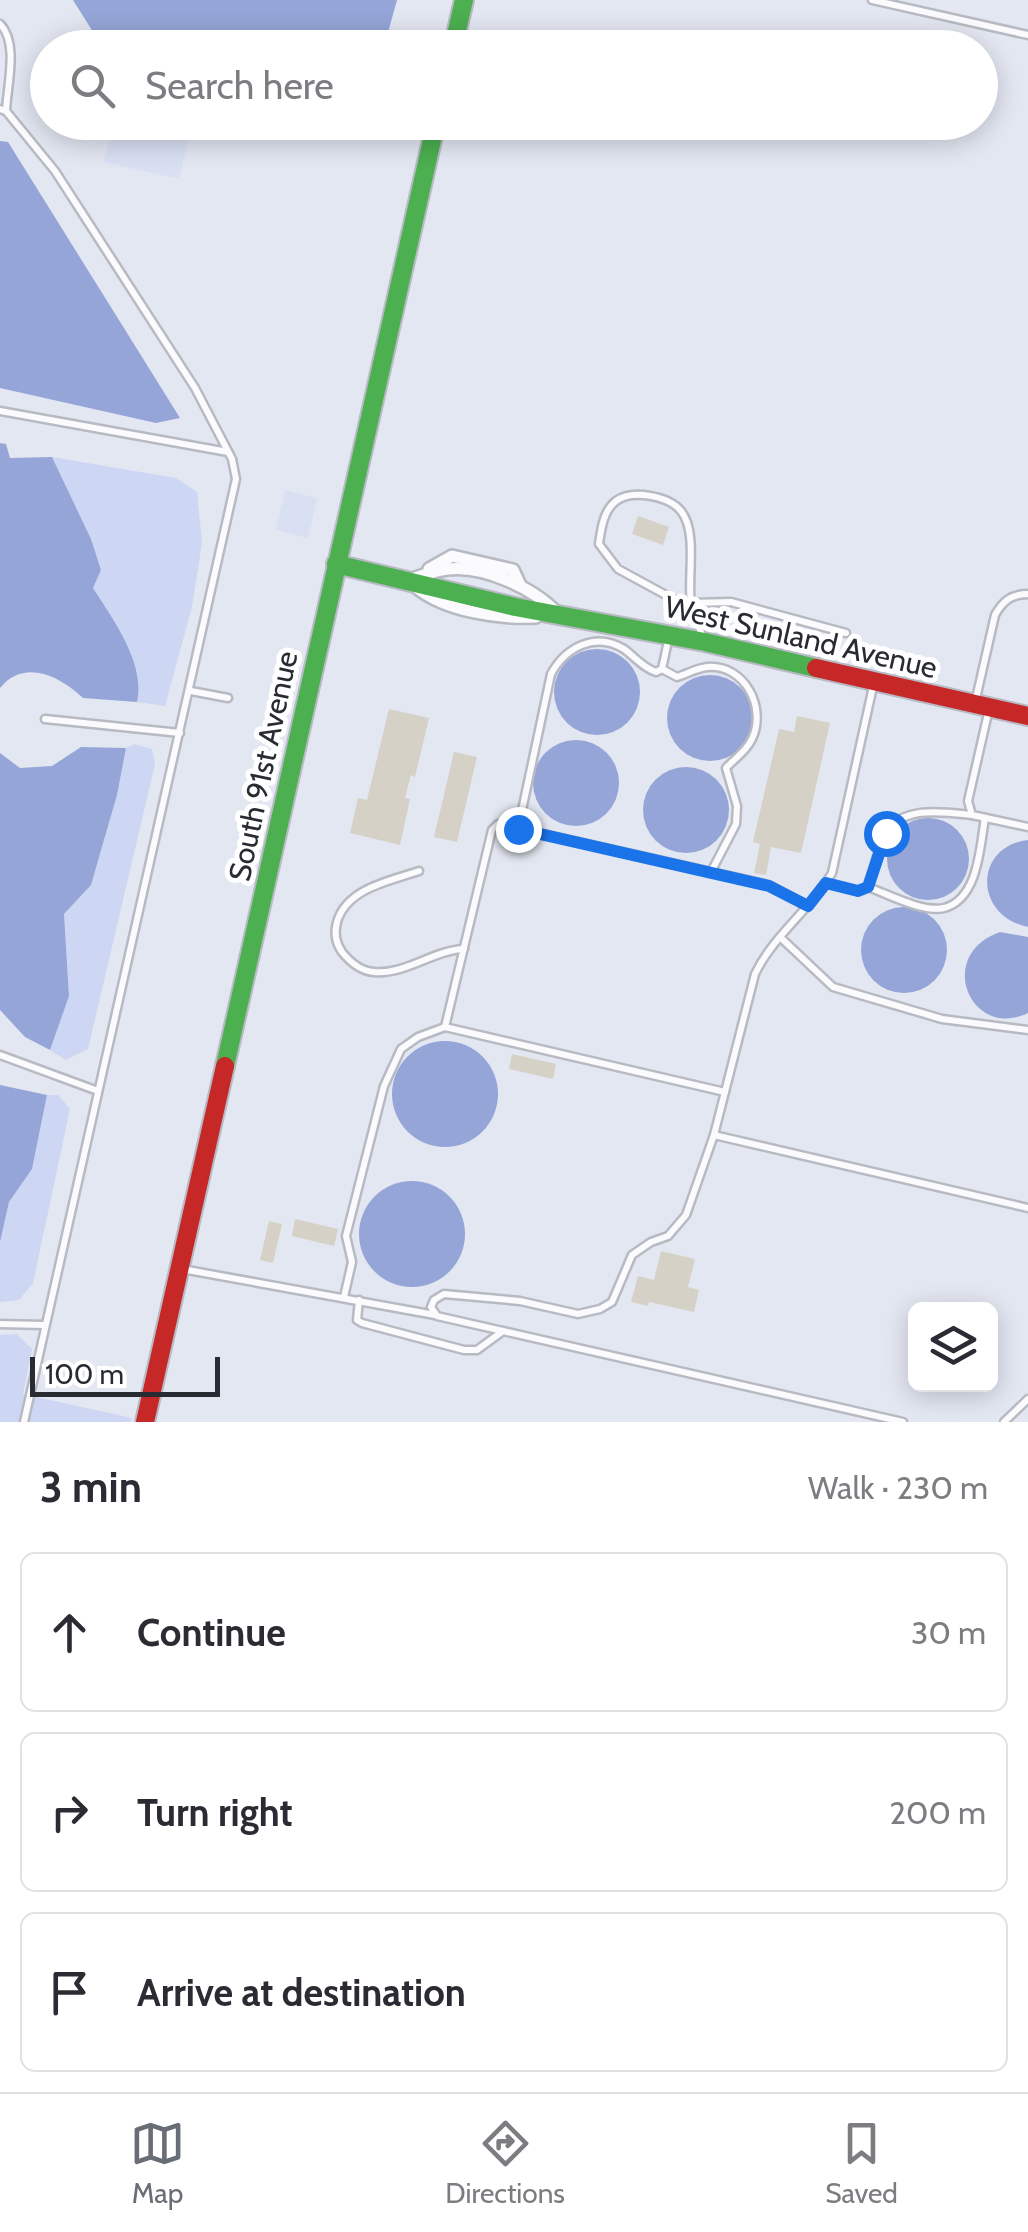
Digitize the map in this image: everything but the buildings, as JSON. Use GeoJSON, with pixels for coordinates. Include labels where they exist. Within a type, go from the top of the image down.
{"type":"FeatureCollection","features":[{"type":"Feature","properties":{"kind":"main road"},"geometry":{"type":"LineString","coordinates":[[457,30],[464,0]]}},
{"type":"Feature","properties":{"kind":"main road","name":"South 91st Avenue"},"geometry":{"type":"LineString","coordinates":[[145,1422],[432,140]]}},
{"type":"Feature","properties":{"kind":"main road","name":"West Sunland Avenue"},"geometry":{"type":"LineString","coordinates":[[336,564],[1028,716]]}},
{"type":"Feature","properties":{"kind":"street","name":"West Sunland Avenue"},"geometry":{"type":"LineString","coordinates":[[408,580],[456,568],[520,585],[540,596],[560,616]]}},
{"type":"Feature","properties":{"kind":"lane"},"geometry":{"type":"LineString","coordinates":[[872,0],[1028,35]]}},
{"type":"Feature","properties":{"kind":"lane"},"geometry":{"type":"LineString","coordinates":[[0,24],[8,34],[10,51],[3,110],[55,170],[195,388],[228,452],[236,479],[24,1422]]}},
{"type":"Feature","properties":{"kind":"lane"},"geometry":{"type":"LineString","coordinates":[[0,411],[228,452]]}},
{"type":"Feature","properties":{"kind":"lane"},"geometry":{"type":"LineString","coordinates":[[704,642],[691,603],[690,545],[684,513],[668,501],[637,495],[616,501],[603,520],[598,544],[618,569],[676,600],[691,603],[732,602],[846,633]]}},
{"type":"Feature","properties":{"kind":"lane"},"geometry":{"type":"LineString","coordinates":[[972,814],[968,801],[995,615],[1011,596],[1028,594]]}},
{"type":"Feature","properties":{"kind":"lane"},"geometry":{"type":"LineString","coordinates":[[662,669],[669,635]]}},
{"type":"Feature","properties":{"kind":"lane"},"geometry":{"type":"LineString","coordinates":[[518,829],[551,674],[560,658],[589,642],[609,642],[648,669],[662,669]]}},
{"type":"Feature","properties":{"kind":"lane"},"geometry":{"type":"LineString","coordinates":[[662,669],[677,677],[706,667],[724,670],[745,683],[754,700],[757,722],[752,738],[743,753],[726,768],[737,806],[736,824],[711,872]]}},
{"type":"Feature","properties":{"kind":"lane"},"geometry":{"type":"LineString","coordinates":[[438,1316],[431,1307],[444,1294],[520,1301],[578,1314],[600,1309],[612,1302],[632,1254],[668,1236],[686,1216],[714,1135],[755,974],[764,956],[832,873],[874,681]]}},
{"type":"Feature","properties":{"kind":"lane"},"geometry":{"type":"LineString","coordinates":[[191,690],[228,698]]}},
{"type":"Feature","properties":{"kind":"lane"},"geometry":{"type":"LineString","coordinates":[[45,719],[180,732]]}},
{"type":"Feature","properties":{"kind":"lane"},"geometry":{"type":"LineString","coordinates":[[868,887],[886,833],[900,818],[920,813],[972,814],[1028,827]]}},
{"type":"Feature","properties":{"kind":"lane"},"geometry":{"type":"LineString","coordinates":[[826,883],[858,891],[868,887],[942,909],[955,903],[976,870],[985,818]]}},
{"type":"Feature","properties":{"kind":"lane"},"geometry":{"type":"LineString","coordinates":[[445,1027],[492,830],[498,824],[769,886],[808,906]]}},
{"type":"Feature","properties":{"kind":"lane"},"geometry":{"type":"LineString","coordinates":[[420,871],[365,890],[348,902],[335,932],[337,945],[354,964],[374,972],[464,949]]}},
{"type":"Feature","properties":{"kind":"lane"},"geometry":{"type":"LineString","coordinates":[[780,938],[833,988],[942,1020],[1028,1030]]}},
{"type":"Feature","properties":{"kind":"lane"},"geometry":{"type":"LineString","coordinates":[[344,1297],[352,1262],[346,1236],[349,1220],[393,1063],[401,1049],[418,1037],[445,1027],[725,1092]]}},
{"type":"Feature","properties":{"kind":"lane"},"geometry":{"type":"LineString","coordinates":[[0,1055],[98,1091]]}},
{"type":"Feature","properties":{"kind":"lane"},"geometry":{"type":"LineString","coordinates":[[714,1135],[1028,1208]]}},
{"type":"Feature","properties":{"kind":"lane"},"geometry":{"type":"LineString","coordinates":[[180,1268],[438,1316],[903,1422]]}},
{"type":"Feature","properties":{"kind":"lane"},"geometry":{"type":"LineString","coordinates":[[359,1300],[358,1320],[362,1323],[464,1350],[478,1350],[503,1330]]}},
{"type":"Feature","properties":{"kind":"lane"},"geometry":{"type":"LineString","coordinates":[[0,1324],[44,1324]]}},
{"type":"Feature","properties":{"kind":"lane"},"geometry":{"type":"LineString","coordinates":[[1004,1422],[1028,1398]]}},
{"type":"Feature","properties":{"kind":"shaded area"},"geometry":{"type":"Polygon","coordinates":[[[109,140],[188,140],[179,179],[104,162],[109,140]]]}},
{"type":"Feature","properties":{"kind":"shaded area"},"geometry":{"type":"Polygon","coordinates":[[[52,457],[176,478],[197,492],[202,543],[192,607],[165,706],[137,702],[139,687],[132,657],[93,588],[101,570],[91,539],[52,457]]]}},
{"type":"Feature","properties":{"kind":"shaded area"},"geometry":{"type":"Polygon","coordinates":[[[285,490],[317,498],[308,538],[276,530],[285,490]]]}},
{"type":"Feature","properties":{"kind":"shaded area"},"geometry":{"type":"Polygon","coordinates":[[[134,744],[152,749],[155,764],[88,1049],[66,1060],[50,1050],[69,995],[64,914],[91,885],[126,748],[134,744]]]}},
{"type":"Feature","properties":{"kind":"shaded area"},"geometry":{"type":"Polygon","coordinates":[[[47,1095],[58,1095],[70,1109],[33,1283],[19,1300],[0,1302],[0,1242],[9,1202],[32,1169],[47,1095]]]}},
{"type":"Feature","properties":{"kind":"shaded area"},"geometry":{"type":"Polygon","coordinates":[[[17,1334],[32,1349],[23,1394],[132,1418],[131,1422],[0,1422],[0,1335],[17,1334]]]}},
{"type":"Feature","properties":{"kind":"water"},"geometry":{"type":"Polygon","coordinates":[[[73,0],[397,0],[389,30],[92,30],[73,0]]]}},
{"type":"Feature","properties":{"kind":"water"},"geometry":{"type":"Polygon","coordinates":[[[0,141],[8,142],[180,418],[156,423],[0,388],[0,141]]]}},
{"type":"Feature","properties":{"kind":"water"},"geometry":{"type":"Polygon","coordinates":[[[0,443],[6,444],[10,458],[52,457],[91,539],[101,570],[93,588],[132,657],[139,687],[137,702],[83,698],[53,677],[31,672],[10,679],[0,688],[0,443]]]}},
{"type":"Feature","properties":{"kind":"water"},"geometry":{"type":"Polygon","coordinates":[[[597,649],[614,652],[628,661],[637,675],[637,709],[628,723],[614,732],[597,735],[580,732],[566,723],[557,709],[554,692],[557,675],[566,661],[580,652],[597,649]]]}},
{"type":"Feature","properties":{"kind":"water"},"geometry":{"type":"Polygon","coordinates":[[[710,675],[727,678],[741,687],[750,701],[750,735],[741,749],[727,758],[710,761],[693,758],[679,749],[670,735],[667,718],[670,701],[679,687],[693,678],[710,675]]]}},
{"type":"Feature","properties":{"kind":"water"},"geometry":{"type":"Polygon","coordinates":[[[576,740],[593,743],[607,752],[616,766],[616,800],[607,814],[593,823],[576,826],[559,823],[545,814],[536,800],[533,783],[536,766],[545,752],[559,743],[576,740]]]}},
{"type":"Feature","properties":{"kind":"water"},"geometry":{"type":"Polygon","coordinates":[[[81,747],[126,748],[91,885],[64,914],[69,996],[50,1050],[25,1037],[0,1010],[0,753],[20,768],[52,766],[81,747]]]}},
{"type":"Feature","properties":{"kind":"water"},"geometry":{"type":"Polygon","coordinates":[[[686,767],[703,770],[717,779],[726,793],[726,827],[717,841],[703,850],[686,853],[669,850],[655,841],[646,827],[643,810],[646,793],[655,779],[669,770],[686,767]]]}},
{"type":"Feature","properties":{"kind":"water"},"geometry":{"type":"Polygon","coordinates":[[[928,818],[944,821],[957,830],[966,843],[966,875],[957,888],[944,897],[928,900],[912,897],[899,888],[890,875],[887,859],[890,843],[899,830],[912,821],[928,818]]]}},
{"type":"Feature","properties":{"kind":"water"},"geometry":{"type":"Polygon","coordinates":[[[1028,840],[1028,927],[997,910],[987,882],[997,855],[1010,845],[1028,840]]]}},
{"type":"Feature","properties":{"kind":"water"},"geometry":{"type":"Polygon","coordinates":[[[904,907],[921,910],[935,919],[944,933],[944,967],[935,981],[921,990],[904,993],[887,990],[873,981],[864,967],[861,950],[864,933],[873,919],[887,910],[904,907]]]}},
{"type":"Feature","properties":{"kind":"water"},"geometry":{"type":"Polygon","coordinates":[[[1000,932],[1028,937],[1028,1013],[1008,1019],[990,1015],[977,1006],[968,992],[965,975],[969,958],[980,943],[1000,932]]]}},
{"type":"Feature","properties":{"kind":"water"},"geometry":{"type":"Polygon","coordinates":[[[445,1041],[465,1045],[482,1057],[494,1074],[498,1094],[494,1114],[482,1131],[465,1143],[445,1147],[425,1143],[408,1131],[396,1114],[392,1094],[396,1074],[408,1057],[425,1045],[445,1041]]]}},
{"type":"Feature","properties":{"kind":"water"},"geometry":{"type":"Polygon","coordinates":[[[0,1085],[47,1095],[32,1169],[9,1202],[0,1242],[0,1085]]]}},
{"type":"Feature","properties":{"kind":"water"},"geometry":{"type":"Polygon","coordinates":[[[412,1181],[432,1185],[449,1197],[461,1214],[465,1234],[461,1254],[449,1271],[432,1283],[412,1287],[392,1283],[375,1271],[363,1254],[359,1234],[363,1214],[375,1197],[392,1185],[412,1181]]]}},
{"type":"Feature","properties":{"kind":"traffic: fast"},"geometry":{"type":"LineString","coordinates":[[457,30],[464,0]]}},
{"type":"Feature","properties":{"kind":"traffic: fast"},"geometry":{"type":"LineString","coordinates":[[225,1066],[432,140]]}},
{"type":"Feature","properties":{"kind":"traffic: fast"},"geometry":{"type":"LineString","coordinates":[[336,564],[515,607],[705,642],[816,668]]}},
{"type":"Feature","properties":{"kind":"traffic: jam"},"geometry":{"type":"LineString","coordinates":[[816,668],[1028,716]]}},
{"type":"Feature","properties":{"kind":"traffic: jam"},"geometry":{"type":"LineString","coordinates":[[145,1422],[225,1066]]}},
{"type":"Feature","properties":{"kind":"route"},"geometry":{"type":"LineString","coordinates":[[518,829],[769,886],[808,906],[826,883],[858,891],[868,887],[886,833]]}}]}
